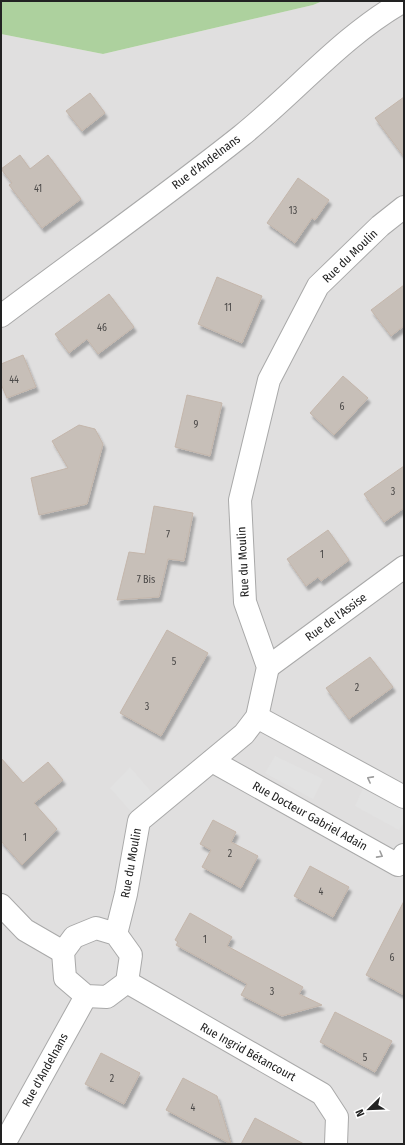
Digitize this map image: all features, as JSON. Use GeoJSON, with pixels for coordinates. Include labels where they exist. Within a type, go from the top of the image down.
{"type":"FeatureCollection","features":[{"type":"Feature","properties":{"kind":"street","name":"Rue d'Andelnans"},"geometry":{"type":"LineString","coordinates":[[1,316],[242,135],[313,70],[383,13],[404,2]]}},
{"type":"Feature","properties":{"kind":"street","name":"Rue du Moulin"},"geometry":{"type":"LineString","coordinates":[[116,934],[126,894],[139,821],[244,734],[257,718],[268,667],[245,602],[240,500],[269,380],[318,286],[380,226],[404,207]]}},
{"type":"Feature","properties":{"kind":"street","name":"Rue de l'Assise"},"geometry":{"type":"LineString","coordinates":[[268,667],[404,567]]}},
{"type":"Feature","properties":{"kind":"street"},"geometry":{"type":"LineString","coordinates":[[257,718],[404,797]]}},
{"type":"Feature","properties":{"kind":"street","name":"Rue Docteur Gabriel Adain"},"geometry":{"type":"LineString","coordinates":[[212,761],[398,865],[404,855]]}},
{"type":"Feature","properties":{"kind":"street"},"geometry":{"type":"LineString","coordinates":[[3,912],[25,930],[63,952]]}},
{"type":"Feature","properties":{"kind":"street"},"geometry":{"type":"LineString","coordinates":[[96,928],[116,934],[131,955],[126,982],[107,996],[86,996],[66,978],[63,952],[74,937],[96,928]]}},
{"type":"Feature","properties":{"kind":"street","name":"Rue Ingrid Bétancourt"},"geometry":{"type":"LineString","coordinates":[[126,982],[322,1094],[337,1117],[336,1144]]}},
{"type":"Feature","properties":{"kind":"street","name":"Rue d'Andelnans"},"geometry":{"type":"LineString","coordinates":[[4,1144],[86,996]]}},
{"type":"Feature","properties":{"kind":"shaded area"},"geometry":{"type":"Polygon","coordinates":[[[323,1],[404,1],[404,1144],[1,1144],[1,34],[103,54],[313,5],[323,1]]]}},
{"type":"Feature","properties":{"kind":"shaded area"},"geometry":{"type":"Polygon","coordinates":[[[275,756],[323,779],[313,799],[265,773],[275,756]]]}},
{"type":"Feature","properties":{"kind":"shaded area"},"geometry":{"type":"Polygon","coordinates":[[[130,767],[161,803],[139,821],[110,788],[130,767]]]}},
{"type":"Feature","properties":{"kind":"shaded area"},"geometry":{"type":"Polygon","coordinates":[[[364,786],[404,808],[404,823],[399,830],[355,806],[364,786]]]}},
{"type":"Feature","properties":{"kind":"green space"},"geometry":{"type":"Polygon","coordinates":[[[1,1],[323,1],[313,5],[103,54],[1,34],[1,1]]]}},
{"type":"Feature","properties":{"kind":"building"},"geometry":{"type":"Polygon","coordinates":[[[90,93],[105,113],[82,131],[66,111],[90,93]]]}},
{"type":"Feature","properties":{"kind":"building"},"geometry":{"type":"Polygon","coordinates":[[[404,97],[404,157],[375,118],[404,97]]]}},
{"type":"Feature","properties":{"kind":"building"},"geometry":{"type":"Polygon","coordinates":[[[20,155],[30,169],[48,155],[81,199],[42,228],[9,185],[12,183],[1,169],[20,155]]]}},
{"type":"Feature","properties":{"kind":"building"},"geometry":{"type":"Polygon","coordinates":[[[298,178],[329,200],[315,220],[312,218],[295,243],[267,223],[298,178]]]}},
{"type":"Feature","properties":{"kind":"building"},"geometry":{"type":"Polygon","coordinates":[[[217,277],[262,296],[242,343],[198,324],[217,277]]]}},
{"type":"Feature","properties":{"kind":"building"},"geometry":{"type":"Polygon","coordinates":[[[404,285],[404,326],[391,336],[371,310],[404,285]]]}},
{"type":"Feature","properties":{"kind":"building"},"geometry":{"type":"Polygon","coordinates":[[[109,294],[134,327],[98,354],[87,339],[69,353],[55,334],[109,294]]]}},
{"type":"Feature","properties":{"kind":"building"},"geometry":{"type":"Polygon","coordinates":[[[23,355],[36,387],[7,398],[1,384],[1,364],[23,355]]]}},
{"type":"Feature","properties":{"kind":"building"},"geometry":{"type":"Polygon","coordinates":[[[343,376],[368,398],[334,435],[310,413],[343,376]]]}},
{"type":"Feature","properties":{"kind":"building"},"geometry":{"type":"Polygon","coordinates":[[[187,395],[222,403],[210,456],[175,447],[187,395]]]}},
{"type":"Feature","properties":{"kind":"building"},"geometry":{"type":"Polygon","coordinates":[[[79,425],[95,429],[103,444],[87,504],[39,515],[31,478],[68,468],[52,441],[79,425]]]}},
{"type":"Feature","properties":{"kind":"building"},"geometry":{"type":"Polygon","coordinates":[[[404,466],[404,508],[384,522],[364,494],[404,466]]]}},
{"type":"Feature","properties":{"kind":"building"},"geometry":{"type":"Polygon","coordinates":[[[154,506],[193,513],[184,561],[168,559],[159,597],[117,600],[129,552],[145,554],[154,506]]]}},
{"type":"Feature","properties":{"kind":"building"},"geometry":{"type":"Polygon","coordinates":[[[328,530],[349,560],[321,581],[318,577],[306,586],[287,559],[328,530]]]}},
{"type":"Feature","properties":{"kind":"building"},"geometry":{"type":"Polygon","coordinates":[[[167,630],[208,653],[161,736],[120,713],[167,630]]]}},
{"type":"Feature","properties":{"kind":"building"},"geometry":{"type":"Polygon","coordinates":[[[370,657],[393,687],[349,719],[326,688],[370,657]]]}},
{"type":"Feature","properties":{"kind":"building"},"geometry":{"type":"Polygon","coordinates":[[[1,758],[23,783],[48,762],[63,780],[34,803],[57,829],[22,865],[1,841],[1,758]]]}},
{"type":"Feature","properties":{"kind":"building"},"geometry":{"type":"Polygon","coordinates":[[[213,820],[236,832],[231,842],[258,856],[241,888],[202,867],[211,850],[200,844],[213,820]]]}},
{"type":"Feature","properties":{"kind":"building"},"geometry":{"type":"Polygon","coordinates":[[[310,866],[349,887],[333,917],[294,896],[310,866]]]}},
{"type":"Feature","properties":{"kind":"building"},"geometry":{"type":"Polygon","coordinates":[[[404,901],[404,995],[366,975],[404,901]]]}},
{"type":"Feature","properties":{"kind":"building"},"geometry":{"type":"Polygon","coordinates":[[[190,913],[232,937],[227,946],[303,987],[299,994],[322,1005],[282,1016],[241,995],[247,984],[176,945],[178,942],[175,940],[190,913]]]}},
{"type":"Feature","properties":{"kind":"building"},"geometry":{"type":"Polygon","coordinates":[[[335,1012],[392,1041],[375,1072],[320,1042],[335,1012]]]}},
{"type":"Feature","properties":{"kind":"building"},"geometry":{"type":"Polygon","coordinates":[[[101,1053],[140,1073],[124,1104],[85,1084],[101,1053]]]}},
{"type":"Feature","properties":{"kind":"building"},"geometry":{"type":"Polygon","coordinates":[[[183,1078],[217,1096],[231,1144],[166,1110],[183,1078]]]}},
{"type":"Feature","properties":{"kind":"building"},"geometry":{"type":"Polygon","coordinates":[[[255,1118],[304,1144],[241,1144],[255,1118]]]}}]}
